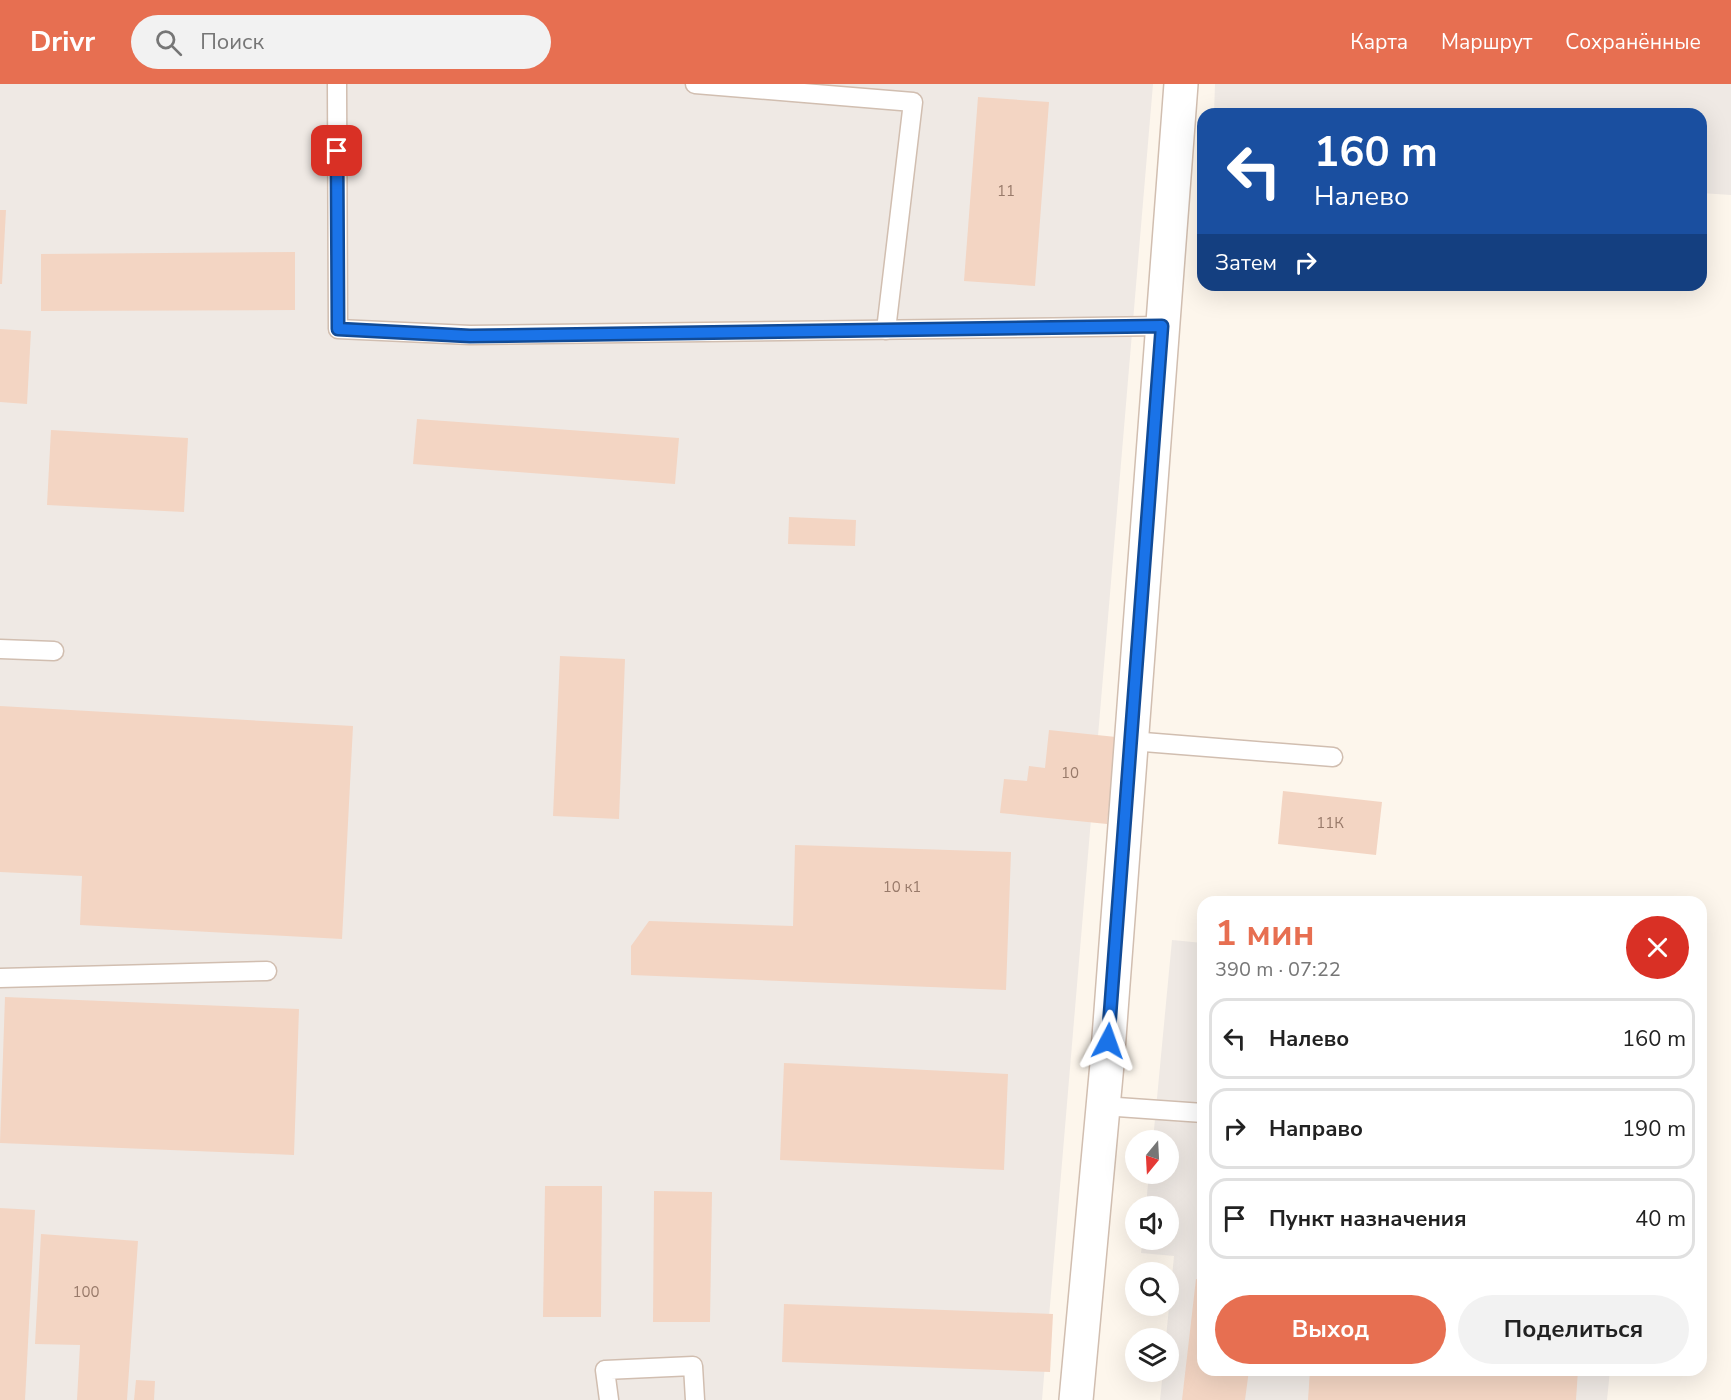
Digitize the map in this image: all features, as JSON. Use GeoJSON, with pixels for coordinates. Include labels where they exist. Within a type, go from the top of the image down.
{"type":"FeatureCollection","features":[{"type":"Feature","properties":{"kind":"street"},"geometry":{"type":"LineString","coordinates":[[1076,1400],[1103,1106],[1181,84]]}},
{"type":"Feature","properties":{"kind":"lane"},"geometry":{"type":"LineString","coordinates":[[337,84],[338,329],[470,336],[1162,326]]}},
{"type":"Feature","properties":{"kind":"lane"},"geometry":{"type":"LineString","coordinates":[[695,84],[913,102],[886,330]]}},
{"type":"Feature","properties":{"kind":"lane"},"geometry":{"type":"LineString","coordinates":[[0,649],[54,651]]}},
{"type":"Feature","properties":{"kind":"lane"},"geometry":{"type":"LineString","coordinates":[[1131,741],[1334,757]]}},
{"type":"Feature","properties":{"kind":"lane"},"geometry":{"type":"LineString","coordinates":[[0,978],[267,971]]}},
{"type":"Feature","properties":{"kind":"lane"},"geometry":{"type":"LineString","coordinates":[[1103,1106],[1197,1113]]}},
{"type":"Feature","properties":{"kind":"lane"},"geometry":{"type":"LineString","coordinates":[[609,1400],[605,1370],[693,1366],[695,1400]]}},
{"type":"Feature","properties":{"kind":"shaded area"},"geometry":{"type":"Polygon","coordinates":[[[0,84],[1153,84],[1042,1400],[0,1400],[0,84]]]}},
{"type":"Feature","properties":{"kind":"shaded area"},"geometry":{"type":"Polygon","coordinates":[[[1215,84],[1731,84],[1731,195],[1707,193],[1707,108],[1214,108],[1215,84]]]}},
{"type":"Feature","properties":{"kind":"shaded area"},"geometry":{"type":"Polygon","coordinates":[[[1172,940],[1197,942],[1197,1376],[1609,1376],[1607,1400],[1160,1400],[1162,1382],[1179,1382],[1179,1328],[1167,1328],[1168,1316],[1179,1316],[1179,1262],[1173,1262],[1174,1256],[1141,1253],[1141,1250],[1179,1250],[1179,1196],[1147,1196],[1148,1184],[1179,1184],[1179,1130],[1154,1130],[1172,940]]]}},
{"type":"Feature","properties":{"kind":"building"},"geometry":{"type":"Polygon","coordinates":[[[978,97],[1049,102],[1035,286],[964,281],[978,97]]]}},
{"type":"Feature","properties":{"kind":"building"},"geometry":{"type":"Polygon","coordinates":[[[0,210],[6,210],[2,284],[0,284],[0,210]]]}},
{"type":"Feature","properties":{"kind":"building"},"geometry":{"type":"Polygon","coordinates":[[[295,252],[295,310],[41,311],[41,254],[295,252]]]}},
{"type":"Feature","properties":{"kind":"building"},"geometry":{"type":"Polygon","coordinates":[[[0,329],[31,331],[27,404],[0,402],[0,329]]]}},
{"type":"Feature","properties":{"kind":"building"},"geometry":{"type":"Polygon","coordinates":[[[417,419],[679,438],[675,484],[413,464],[417,419]]]}},
{"type":"Feature","properties":{"kind":"building"},"geometry":{"type":"Polygon","coordinates":[[[51,430],[188,438],[184,512],[47,505],[51,430]]]}},
{"type":"Feature","properties":{"kind":"building"},"geometry":{"type":"Polygon","coordinates":[[[789,517],[856,520],[855,546],[788,544],[789,517]]]}},
{"type":"Feature","properties":{"kind":"building"},"geometry":{"type":"Polygon","coordinates":[[[560,656],[625,659],[619,819],[553,816],[560,656]]]}},
{"type":"Feature","properties":{"kind":"building"},"geometry":{"type":"Polygon","coordinates":[[[0,706],[353,726],[342,939],[80,925],[82,876],[0,872],[0,706]]]}},
{"type":"Feature","properties":{"kind":"building"},"geometry":{"type":"Polygon","coordinates":[[[1049,730],[1116,737],[1107,824],[1000,813],[1004,779],[1027,781],[1029,766],[1045,768],[1049,730]]]}},
{"type":"Feature","properties":{"kind":"building"},"geometry":{"type":"Polygon","coordinates":[[[1283,791],[1382,802],[1376,855],[1278,844],[1283,791]]]}},
{"type":"Feature","properties":{"kind":"building"},"geometry":{"type":"Polygon","coordinates":[[[795,845],[1011,852],[1006,990],[631,975],[631,946],[649,921],[793,926],[795,845]]]}},
{"type":"Feature","properties":{"kind":"building"},"geometry":{"type":"Polygon","coordinates":[[[5,997],[299,1009],[294,1155],[0,1143],[5,997]]]}},
{"type":"Feature","properties":{"kind":"building"},"geometry":{"type":"Polygon","coordinates":[[[784,1063],[1008,1074],[1004,1170],[780,1160],[784,1063]]]}},
{"type":"Feature","properties":{"kind":"building"},"geometry":{"type":"Polygon","coordinates":[[[545,1186],[602,1186],[601,1317],[543,1317],[545,1186]]]}},
{"type":"Feature","properties":{"kind":"building"},"geometry":{"type":"Polygon","coordinates":[[[654,1191],[712,1192],[710,1322],[653,1322],[654,1191]]]}},
{"type":"Feature","properties":{"kind":"building"},"geometry":{"type":"Polygon","coordinates":[[[0,1208],[35,1210],[25,1400],[0,1400],[0,1208]]]}},
{"type":"Feature","properties":{"kind":"building"},"geometry":{"type":"Polygon","coordinates":[[[41,1234],[138,1241],[127,1400],[77,1400],[80,1345],[35,1344],[41,1234]]]}},
{"type":"Feature","properties":{"kind":"building"},"geometry":{"type":"Polygon","coordinates":[[[1196,1279],[1197,1376],[1248,1376],[1245,1400],[1182,1400],[1196,1279]]]}},
{"type":"Feature","properties":{"kind":"building"},"geometry":{"type":"Polygon","coordinates":[[[784,1304],[1053,1314],[1050,1372],[782,1362],[784,1304]]]}},
{"type":"Feature","properties":{"kind":"building"},"geometry":{"type":"Polygon","coordinates":[[[1310,1376],[1578,1376],[1576,1400],[1308,1400],[1310,1376]]]}},
{"type":"Feature","properties":{"kind":"building"},"geometry":{"type":"Polygon","coordinates":[[[136,1380],[155,1381],[154,1400],[134,1400],[136,1380]]]}},
{"type":"Feature","properties":{"kind":"route"},"geometry":{"type":"LineString","coordinates":[[337,151],[338,329],[470,336],[1162,326],[1108,1041]]}}]}
